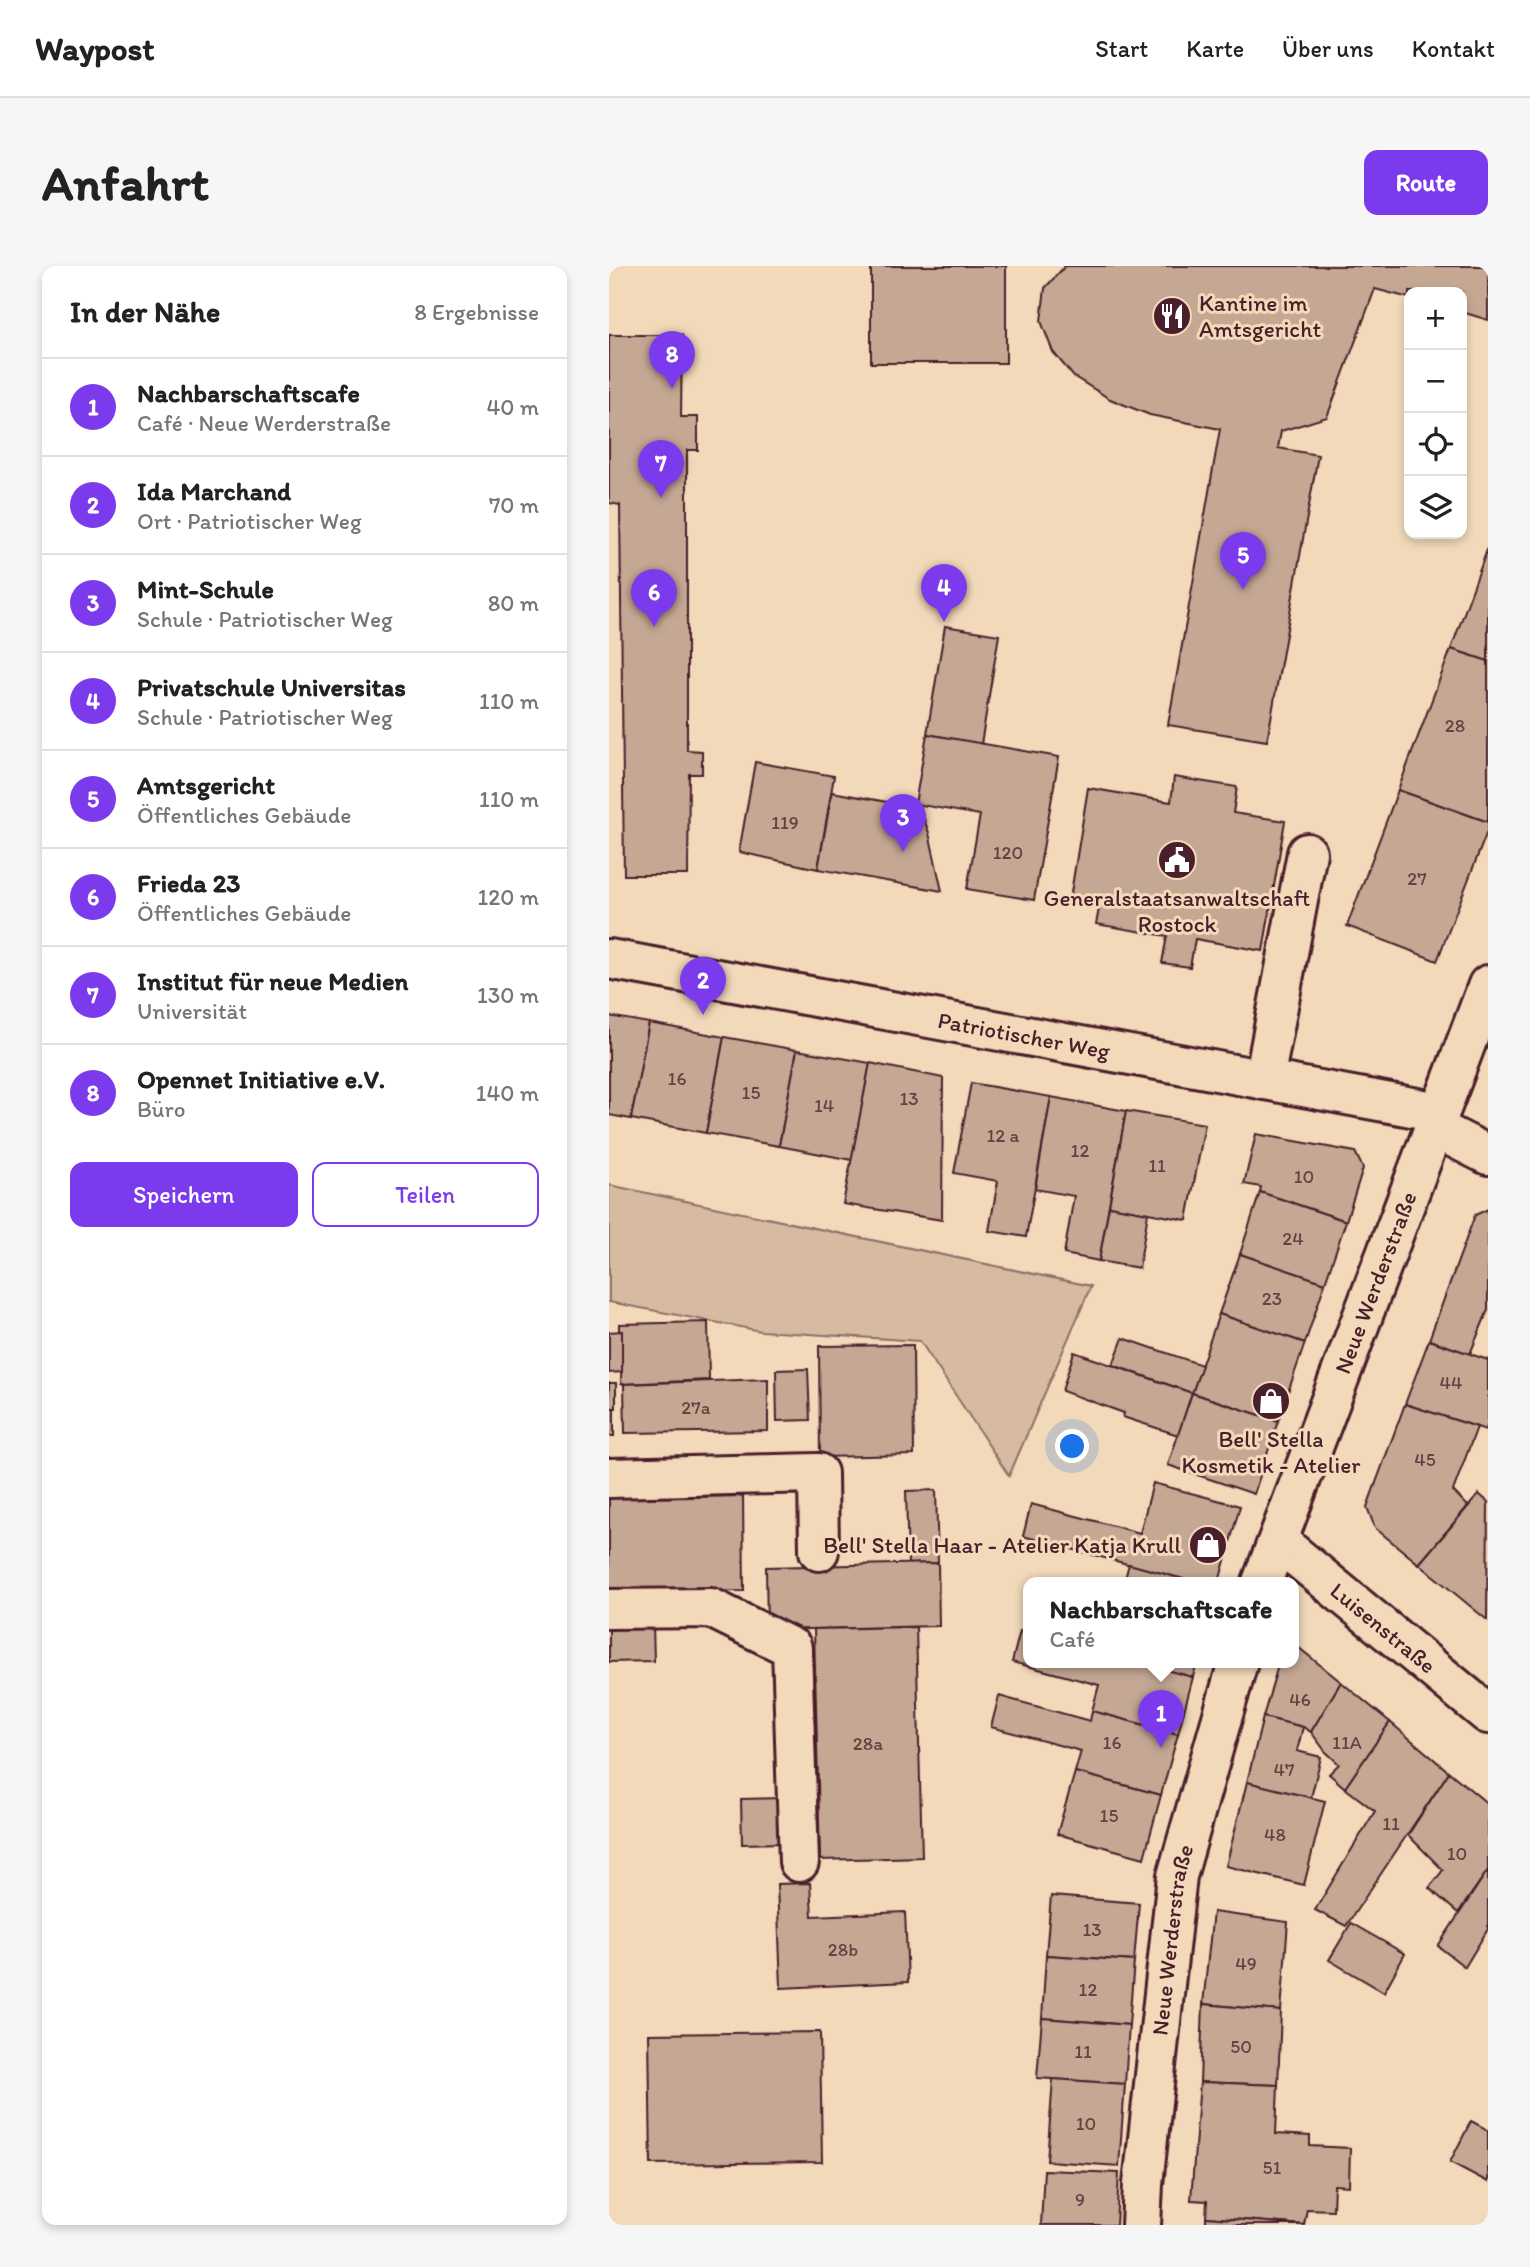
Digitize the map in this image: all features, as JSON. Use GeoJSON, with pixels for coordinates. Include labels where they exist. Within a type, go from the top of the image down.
{"type":"FeatureCollection","features":[{"type":"Feature","properties":{"kind":"street"},"geometry":{"type":"LineString","coordinates":[[1264,1080],[1307,853]]}},
{"type":"Feature","properties":{"kind":"street","name":"Patriotischer Weg"},"geometry":{"type":"LineString","coordinates":[[609,959],[1264,1080],[1436,1120],[1488,1155]]}},
{"type":"Feature","properties":{"kind":"street","name":"Neue Werderstraße"},"geometry":{"type":"LineString","coordinates":[[1264,1577],[1488,985]]}},
{"type":"Feature","properties":{"kind":"street"},"geometry":{"type":"LineString","coordinates":[[609,1478],[818,1473],[819,1551]]}},
{"type":"Feature","properties":{"kind":"street","name":"Luisenstraße"},"geometry":{"type":"LineString","coordinates":[[1279,1542],[1488,1714]]}},
{"type":"Feature","properties":{"kind":"street"},"geometry":{"type":"LineString","coordinates":[[609,1609],[711,1608],[792,1648],[799,1862]]}},
{"type":"Feature","properties":{"kind":"street","name":"Neue Werderstraße"},"geometry":{"type":"LineString","coordinates":[[1141,2225],[1143,2184],[1177,1876],[1236,1668]]}},
{"type":"Feature","properties":{"kind":"shaded area"},"geometry":{"type":"Polygon","coordinates":[[[609,1185],[1091,1286],[1009,1476],[920,1341],[761,1331],[609,1302],[609,1185]]]}},
{"type":"Feature","properties":{"kind":"building"},"geometry":{"type":"Polygon","coordinates":[[[871,266],[1006,266],[1006,363],[871,363],[871,266]]]}},
{"type":"Feature","properties":{"kind":"building"},"geometry":{"type":"Polygon","coordinates":[[[1065,266],[1488,266],[1488,320],[1467,314],[1467,287],[1404,287],[1404,297],[1375,289],[1327,417],[1281,431],[1278,448],[1318,455],[1267,741],[1168,725],[1220,429],[1150,415],[1110,399],[1073,376],[1053,352],[1041,321],[1045,288],[1065,266]]]}},
{"type":"Feature","properties":{"kind":"building"},"geometry":{"type":"Polygon","coordinates":[[[609,335],[682,335],[681,417],[698,417],[698,450],[687,450],[687,750],[702,751],[702,774],[689,774],[688,875],[624,875],[620,505],[609,503],[609,335]]]}},
{"type":"Feature","properties":{"kind":"building"},"geometry":{"type":"Polygon","coordinates":[[[1488,547],[1488,661],[1451,649],[1488,547]]]}},
{"type":"Feature","properties":{"kind":"building"},"geometry":{"type":"Polygon","coordinates":[[[945,626],[999,635],[981,744],[927,734],[945,626]]]}},
{"type":"Feature","properties":{"kind":"building"},"geometry":{"type":"Polygon","coordinates":[[[1451,649],[1488,661],[1488,822],[1398,790],[1451,649]]]}},
{"type":"Feature","properties":{"kind":"building"},"geometry":{"type":"Polygon","coordinates":[[[927,734],[1059,757],[1034,900],[967,889],[980,815],[915,804],[927,734]]]}},
{"type":"Feature","properties":{"kind":"building"},"geometry":{"type":"Polygon","coordinates":[[[755,762],[834,776],[818,869],[739,852],[755,762]]]}},
{"type":"Feature","properties":{"kind":"building","name":"Generalstaatsanwaltschaft Rostock"},"geometry":{"type":"Polygon","coordinates":[[[1174,777],[1237,787],[1233,813],[1285,821],[1263,951],[1195,939],[1190,967],[1162,963],[1167,936],[1096,924],[1100,904],[1070,899],[1088,788],[1171,802],[1174,777]]]}},
{"type":"Feature","properties":{"kind":"building"},"geometry":{"type":"Polygon","coordinates":[[[1398,790],[1488,822],[1488,829],[1437,961],[1347,926],[1398,790]]]}},
{"type":"Feature","properties":{"kind":"building"},"geometry":{"type":"Polygon","coordinates":[[[832,792],[920,808],[929,833],[942,891],[818,869],[832,792]]]}},
{"type":"Feature","properties":{"kind":"building"},"geometry":{"type":"Polygon","coordinates":[[[609,1016],[649,1023],[631,1119],[609,1115],[609,1016]]]}},
{"type":"Feature","properties":{"kind":"building"},"geometry":{"type":"Polygon","coordinates":[[[649,1023],[724,1037],[706,1133],[631,1119],[649,1023]]]}},
{"type":"Feature","properties":{"kind":"building"},"geometry":{"type":"Polygon","coordinates":[[[724,1037],[797,1050],[779,1146],[706,1133],[724,1037]]]}},
{"type":"Feature","properties":{"kind":"building"},"geometry":{"type":"Polygon","coordinates":[[[797,1050],[870,1063],[852,1160],[779,1146],[797,1050]]]}},
{"type":"Feature","properties":{"kind":"building"},"geometry":{"type":"Polygon","coordinates":[[[870,1063],[943,1078],[942,1220],[843,1204],[870,1063]]]}},
{"type":"Feature","properties":{"kind":"building"},"geometry":{"type":"Polygon","coordinates":[[[971,1083],[1051,1097],[1026,1237],[989,1231],[998,1181],[954,1173],[971,1083]]]}},
{"type":"Feature","properties":{"kind":"building"},"geometry":{"type":"Polygon","coordinates":[[[1051,1097],[1126,1111],[1099,1261],[1064,1254],[1074,1196],[1035,1189],[1051,1097]]]}},
{"type":"Feature","properties":{"kind":"building"},"geometry":{"type":"Polygon","coordinates":[[[1126,1111],[1205,1124],[1187,1220],[1109,1206],[1126,1111]]]}},
{"type":"Feature","properties":{"kind":"building"},"geometry":{"type":"Polygon","coordinates":[[[1256,1134],[1355,1152],[1363,1168],[1346,1221],[1260,1192],[1261,1187],[1244,1184],[1256,1134]]]}},
{"type":"Feature","properties":{"kind":"building"},"geometry":{"type":"Polygon","coordinates":[[[1260,1192],[1346,1221],[1325,1283],[1240,1254],[1260,1192]]]}},
{"type":"Feature","properties":{"kind":"building"},"geometry":{"type":"Polygon","coordinates":[[[1109,1206],[1148,1213],[1139,1268],[1099,1261],[1109,1206]]]}},
{"type":"Feature","properties":{"kind":"building"},"geometry":{"type":"Polygon","coordinates":[[[1488,1209],[1488,1310],[1470,1354],[1429,1340],[1475,1215],[1488,1209]]]}},
{"type":"Feature","properties":{"kind":"building"},"geometry":{"type":"Polygon","coordinates":[[[1240,1254],[1325,1283],[1305,1343],[1219,1314],[1240,1254]]]}},
{"type":"Feature","properties":{"kind":"building"},"geometry":{"type":"Polygon","coordinates":[[[1219,1314],[1305,1343],[1278,1421],[1192,1393],[1219,1314]]]}},
{"type":"Feature","properties":{"kind":"building"},"geometry":{"type":"Polygon","coordinates":[[[708,1322],[709,1380],[621,1384],[622,1331],[619,1331],[619,1324],[708,1322]]]}},
{"type":"Feature","properties":{"kind":"building"},"geometry":{"type":"Polygon","coordinates":[[[622,1331],[622,1372],[609,1373],[609,1332],[622,1331]]]}},
{"type":"Feature","properties":{"kind":"building"},"geometry":{"type":"Polygon","coordinates":[[[1123,1338],[1202,1365],[1192,1393],[1113,1365],[1123,1338]]]}},
{"type":"Feature","properties":{"kind":"building"},"geometry":{"type":"Polygon","coordinates":[[[1429,1340],[1488,1360],[1486,1430],[1405,1404],[1429,1340]]]}},
{"type":"Feature","properties":{"kind":"building"},"geometry":{"type":"Polygon","coordinates":[[[913,1345],[914,1455],[820,1457],[819,1346],[913,1345]]]}},
{"type":"Feature","properties":{"kind":"building"},"geometry":{"type":"Polygon","coordinates":[[[1074,1352],[1192,1393],[1178,1435],[1123,1417],[1124,1413],[1062,1391],[1074,1352]]]}},
{"type":"Feature","properties":{"kind":"building"},"geometry":{"type":"Polygon","coordinates":[[[808,1369],[810,1420],[777,1421],[776,1370],[808,1369]]]}},
{"type":"Feature","properties":{"kind":"building"},"geometry":{"type":"Polygon","coordinates":[[[768,1379],[768,1431],[625,1433],[624,1384],[768,1379]]]}},
{"type":"Feature","properties":{"kind":"building"},"geometry":{"type":"Polygon","coordinates":[[[609,1383],[616,1383],[616,1408],[609,1408],[609,1383]]]}},
{"type":"Feature","properties":{"kind":"building"},"geometry":{"type":"Polygon","coordinates":[[[1192,1393],[1278,1421],[1254,1494],[1168,1465],[1192,1393]]]}},
{"type":"Feature","properties":{"kind":"building"},"geometry":{"type":"Polygon","coordinates":[[[1405,1404],[1477,1427],[1453,1491],[1468,1506],[1419,1564],[1375,1528],[1367,1507],[1405,1404]]]}},
{"type":"Feature","properties":{"kind":"building"},"geometry":{"type":"Polygon","coordinates":[[[609,1408],[614,1408],[614,1436],[609,1436],[609,1408]]]}},
{"type":"Feature","properties":{"kind":"building"},"geometry":{"type":"Polygon","coordinates":[[[1153,1483],[1240,1506],[1220,1577],[1175,1577],[1023,1536],[1031,1504],[1140,1533],[1153,1483]]]}},
{"type":"Feature","properties":{"kind":"building"},"geometry":{"type":"Polygon","coordinates":[[[936,1490],[938,1563],[908,1564],[906,1491],[936,1490]]]}},
{"type":"Feature","properties":{"kind":"building"},"geometry":{"type":"Polygon","coordinates":[[[1479,1494],[1488,1502],[1487,1620],[1419,1564],[1479,1494]]]}},
{"type":"Feature","properties":{"kind":"building"},"geometry":{"type":"Polygon","coordinates":[[[743,1496],[744,1591],[609,1592],[609,1498],[743,1496]]]}},
{"type":"Feature","properties":{"kind":"building"},"geometry":{"type":"Polygon","coordinates":[[[938,1563],[939,1626],[767,1630],[766,1567],[938,1563]]]}},
{"type":"Feature","properties":{"kind":"building"},"geometry":{"type":"Polygon","coordinates":[[[1129,1564],[1176,1577],[1125,1577],[1129,1564]]]}},
{"type":"Feature","properties":{"kind":"building"},"geometry":{"type":"Polygon","coordinates":[[[653,1623],[654,1661],[609,1662],[609,1624],[653,1623]]]}},
{"type":"Feature","properties":{"kind":"building"},"geometry":{"type":"Polygon","coordinates":[[[916,1627],[922,1857],[820,1860],[814,1629],[916,1627]]]}},
{"type":"Feature","properties":{"kind":"building"},"geometry":{"type":"Polygon","coordinates":[[[1020,1631],[1023,1632],[1023,1665],[1012,1662],[1020,1631]]]}},
{"type":"Feature","properties":{"kind":"building"},"geometry":{"type":"Polygon","coordinates":[[[1299,1648],[1341,1682],[1311,1732],[1303,1727],[1263,1717],[1277,1668],[1299,1668],[1299,1648]]]}},
{"type":"Feature","properties":{"kind":"building"},"geometry":{"type":"Polygon","coordinates":[[[1035,1668],[1159,1668],[1193,1677],[1178,1734],[1092,1711],[1099,1685],[1035,1668]]]}},
{"type":"Feature","properties":{"kind":"building"},"geometry":{"type":"Polygon","coordinates":[[[1159,1668],[1195,1668],[1193,1677],[1159,1668]]]}},
{"type":"Feature","properties":{"kind":"building"},"geometry":{"type":"Polygon","coordinates":[[[1341,1682],[1390,1722],[1345,1788],[1329,1774],[1339,1764],[1311,1732],[1341,1682]]]}},
{"type":"Feature","properties":{"kind":"building"},"geometry":{"type":"Polygon","coordinates":[[[999,1696],[1090,1721],[1092,1711],[1178,1734],[1161,1795],[1075,1772],[1081,1751],[991,1727],[999,1696]]]}},
{"type":"Feature","properties":{"kind":"building"},"geometry":{"type":"Polygon","coordinates":[[[1263,1717],[1303,1727],[1297,1751],[1321,1757],[1311,1798],[1247,1782],[1263,1717]]]}},
{"type":"Feature","properties":{"kind":"building"},"geometry":{"type":"Polygon","coordinates":[[[1390,1722],[1449,1772],[1346,1926],[1315,1910],[1375,1811],[1345,1788],[1390,1722]]]}},
{"type":"Feature","properties":{"kind":"building"},"geometry":{"type":"Polygon","coordinates":[[[1075,1772],[1161,1795],[1144,1858],[1057,1834],[1075,1772]]]}},
{"type":"Feature","properties":{"kind":"building"},"geometry":{"type":"Polygon","coordinates":[[[1449,1772],[1488,1804],[1488,1870],[1458,1913],[1429,1888],[1443,1870],[1408,1835],[1449,1772]]]}},
{"type":"Feature","properties":{"kind":"building"},"geometry":{"type":"Polygon","coordinates":[[[1247,1782],[1325,1801],[1304,1885],[1226,1866],[1247,1782]]]}},
{"type":"Feature","properties":{"kind":"building"},"geometry":{"type":"Polygon","coordinates":[[[782,1798],[783,1843],[742,1844],[741,1799],[782,1798]]]}},
{"type":"Feature","properties":{"kind":"building"},"geometry":{"type":"Polygon","coordinates":[[[1488,1870],[1488,1929],[1465,1967],[1438,1946],[1488,1870]]]}},
{"type":"Feature","properties":{"kind":"building"},"geometry":{"type":"Polygon","coordinates":[[[810,1883],[812,1916],[905,1912],[908,1982],[781,1988],[777,1884],[810,1883]]]}},
{"type":"Feature","properties":{"kind":"building"},"geometry":{"type":"Polygon","coordinates":[[[1051,1896],[1139,1903],[1134,1961],[1046,1955],[1051,1896]]]}},
{"type":"Feature","properties":{"kind":"building"},"geometry":{"type":"Polygon","coordinates":[[[1213,1912],[1288,1922],[1281,2011],[1203,2004],[1213,1912]]]}},
{"type":"Feature","properties":{"kind":"building"},"geometry":{"type":"Polygon","coordinates":[[[1351,1923],[1405,1954],[1384,1992],[1329,1960],[1351,1923]]]}},
{"type":"Feature","properties":{"kind":"building"},"geometry":{"type":"Polygon","coordinates":[[[1046,1955],[1134,1961],[1129,2025],[1042,2018],[1046,1955]]]}},
{"type":"Feature","properties":{"kind":"building"},"geometry":{"type":"Polygon","coordinates":[[[1203,2004],[1281,2011],[1278,2085],[1200,2082],[1203,2004]]]}},
{"type":"Feature","properties":{"kind":"building"},"geometry":{"type":"Polygon","coordinates":[[[1042,2018],[1129,2025],[1125,2084],[1037,2078],[1042,2018]]]}},
{"type":"Feature","properties":{"kind":"building"},"geometry":{"type":"Polygon","coordinates":[[[820,2032],[822,2162],[651,2164],[649,2034],[820,2032]]]}},
{"type":"Feature","properties":{"kind":"building"},"geometry":{"type":"Polygon","coordinates":[[[1053,2079],[1125,2084],[1119,2166],[1047,2161],[1053,2079]]]}},
{"type":"Feature","properties":{"kind":"building"},"geometry":{"type":"Polygon","coordinates":[[[1200,2082],[1278,2085],[1276,2134],[1310,2136],[1310,2146],[1350,2148],[1349,2186],[1334,2185],[1333,2210],[1307,2209],[1304,2225],[1206,2217],[1207,2201],[1191,2200],[1200,2082]]]}},
{"type":"Feature","properties":{"kind":"building"},"geometry":{"type":"Polygon","coordinates":[[[1471,2121],[1488,2130],[1488,2182],[1450,2162],[1471,2121]]]}},
{"type":"Feature","properties":{"kind":"building"},"geometry":{"type":"Polygon","coordinates":[[[1044,2170],[1119,2173],[1116,2225],[1041,2225],[1044,2170]]]}},
{"type":"Feature","properties":{"kind":"building"},"geometry":{"type":"Polygon","coordinates":[[[1206,2217],[1304,2225],[1206,2225],[1206,2217]]]}},
{"type":"Feature","properties":{"kind":"place","name":"Kantine im Amtsgericht"},"geometry":{"type":"Point","coordinates":[1172,316]}},
{"type":"Feature","properties":{"kind":"place","name":"Opennet Initiative e.V."},"geometry":{"type":"Point","coordinates":[672,389]}},
{"type":"Feature","properties":{"kind":"place","name":"Institut für neue Medien"},"geometry":{"type":"Point","coordinates":[661,498]}},
{"type":"Feature","properties":{"kind":"place","name":"Amtsgericht"},"geometry":{"type":"Point","coordinates":[1243,590]}},
{"type":"Feature","properties":{"kind":"place","name":"Privatschule Universitas"},"geometry":{"type":"Point","coordinates":[944,622]}},
{"type":"Feature","properties":{"kind":"place","name":"Frieda 23"},"geometry":{"type":"Point","coordinates":[654,627]}},
{"type":"Feature","properties":{"kind":"place","name":"Mint-Schule"},"geometry":{"type":"Point","coordinates":[903,852]}},
{"type":"Feature","properties":{"kind":"place","name":"Generalstaatsanwaltschaft Rostock"},"geometry":{"type":"Point","coordinates":[1177,860]}},
{"type":"Feature","properties":{"kind":"place","name":"Ida Marchand"},"geometry":{"type":"Point","coordinates":[703,1015]}},
{"type":"Feature","properties":{"kind":"place","name":"Bell' Stella Kosmetik - Atelier"},"geometry":{"type":"Point","coordinates":[1271,1401]}},
{"type":"Feature","properties":{"kind":"place","name":"Bell' Stella Haar - Atelier Katja Krull"},"geometry":{"type":"Point","coordinates":[1208,1545]}},
{"type":"Feature","properties":{"kind":"place","name":"Nachbarschaftscafe"},"geometry":{"type":"Point","coordinates":[1161,1748]}}]}
